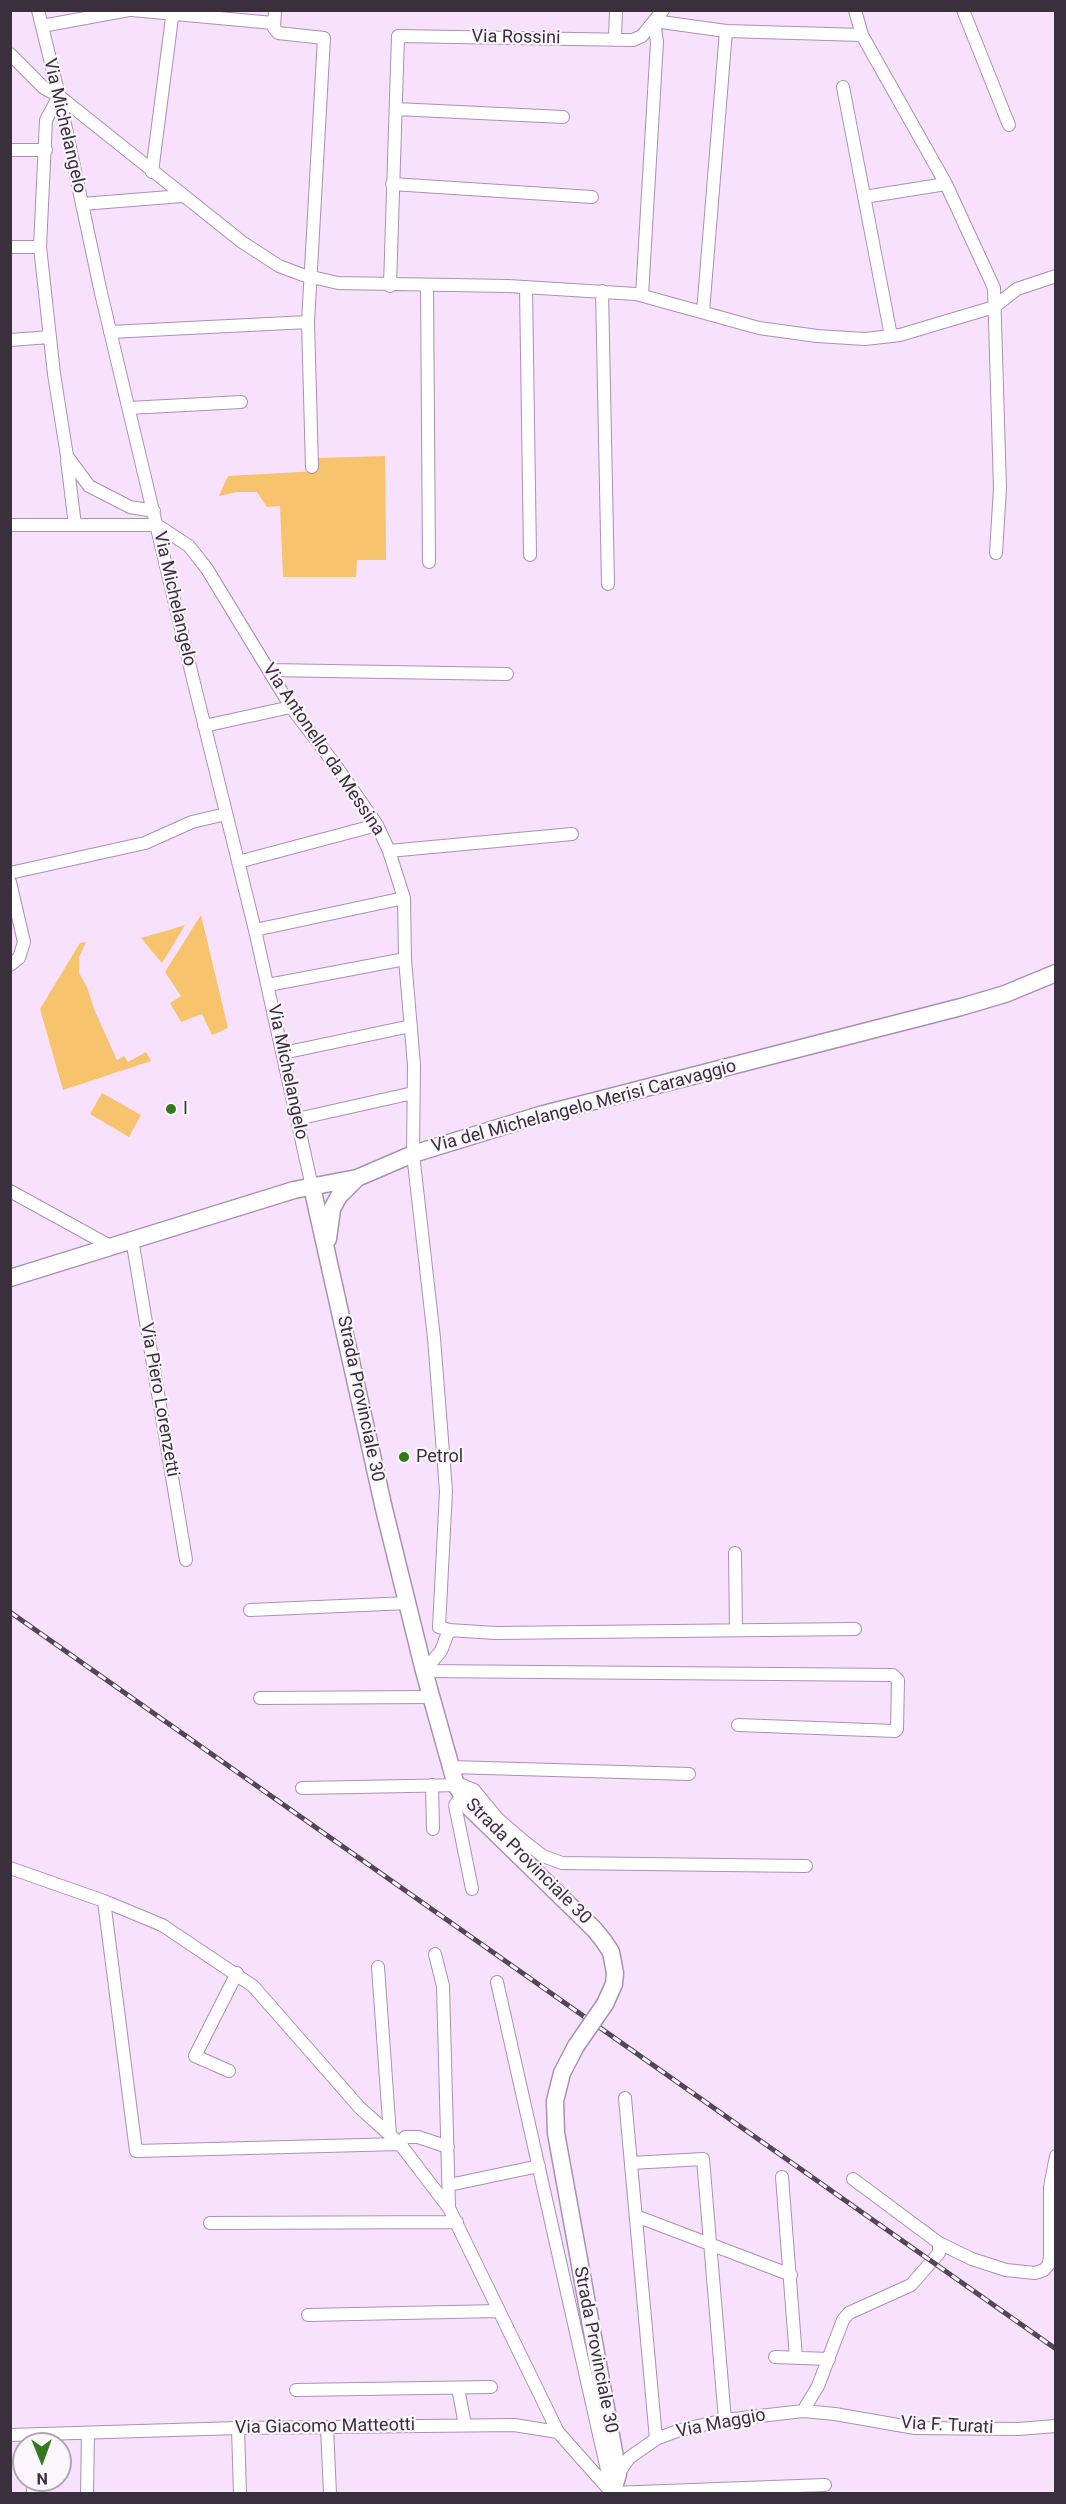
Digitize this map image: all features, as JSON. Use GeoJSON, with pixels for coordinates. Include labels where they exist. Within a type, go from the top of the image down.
{"type":"FeatureCollection","features":[{"type":"Feature","properties":{"kind":"street","name":"Via Michelangelo"},"geometry":{"type":"LineString","coordinates":[[38,10],[110,332],[268,985],[312,1187]]}},
{"type":"Feature","properties":{"kind":"street"},"geometry":{"type":"LineString","coordinates":[[42,26],[131,10],[274,16],[278,33],[324,38],[308,322],[312,467]]}},
{"type":"Feature","properties":{"kind":"street"},"geometry":{"type":"LineString","coordinates":[[615,40],[616,10]]}},
{"type":"Feature","properties":{"kind":"street"},"geometry":{"type":"LineString","coordinates":[[642,295],[657,42],[654,21],[663,10]]}},
{"type":"Feature","properties":{"kind":"street"},"geometry":{"type":"LineString","coordinates":[[855,10],[862,35],[946,184],[994,288],[1000,488],[996,553]]}},
{"type":"Feature","properties":{"kind":"street"},"geometry":{"type":"LineString","coordinates":[[963,10],[1009,125]]}},
{"type":"Feature","properties":{"kind":"street"},"geometry":{"type":"LineString","coordinates":[[152,172],[172,12]]}},
{"type":"Feature","properties":{"kind":"street"},"geometry":{"type":"LineString","coordinates":[[654,21],[726,31],[862,35]]}},
{"type":"Feature","properties":{"kind":"street","name":"Via Rossini"},"geometry":{"type":"LineString","coordinates":[[396,109],[398,36],[633,40],[642,36],[654,21]]}},
{"type":"Feature","properties":{"kind":"street"},"geometry":{"type":"LineString","coordinates":[[703,312],[726,31]]}},
{"type":"Feature","properties":{"kind":"street"},"geometry":{"type":"LineString","coordinates":[[10,54],[44,88],[59,96],[242,242],[279,266],[311,278],[338,284],[526,287],[642,295],[759,328],[817,336],[865,339],[891,336],[994,307],[1017,289],[1056,276]]}},
{"type":"Feature","properties":{"kind":"street"},"geometry":{"type":"LineString","coordinates":[[843,87],[891,336]]}},
{"type":"Feature","properties":{"kind":"street"},"geometry":{"type":"LineString","coordinates":[[59,96],[45,120],[46,150],[40,247],[54,374],[75,525]]}},
{"type":"Feature","properties":{"kind":"street"},"geometry":{"type":"LineString","coordinates":[[390,286],[396,109],[563,117]]}},
{"type":"Feature","properties":{"kind":"street"},"geometry":{"type":"LineString","coordinates":[[10,150],[46,150]]}},
{"type":"Feature","properties":{"kind":"street"},"geometry":{"type":"LineString","coordinates":[[392,184],[592,197]]}},
{"type":"Feature","properties":{"kind":"street"},"geometry":{"type":"LineString","coordinates":[[864,197],[946,184]]}},
{"type":"Feature","properties":{"kind":"street"},"geometry":{"type":"LineString","coordinates":[[82,204],[182,196]]}},
{"type":"Feature","properties":{"kind":"street"},"geometry":{"type":"LineString","coordinates":[[10,247],[40,247]]}},
{"type":"Feature","properties":{"kind":"street"},"geometry":{"type":"LineString","coordinates":[[427,286],[429,562]]}},
{"type":"Feature","properties":{"kind":"street"},"geometry":{"type":"LineString","coordinates":[[526,287],[530,555]]}},
{"type":"Feature","properties":{"kind":"street"},"geometry":{"type":"LineString","coordinates":[[602,291],[608,584]]}},
{"type":"Feature","properties":{"kind":"street"},"geometry":{"type":"LineString","coordinates":[[110,332],[308,322]]}},
{"type":"Feature","properties":{"kind":"street"},"geometry":{"type":"LineString","coordinates":[[10,340],[50,337]]}},
{"type":"Feature","properties":{"kind":"street"},"geometry":{"type":"LineString","coordinates":[[129,408],[241,402]]}},
{"type":"Feature","properties":{"kind":"street"},"geometry":{"type":"LineString","coordinates":[[67,456],[89,486],[130,507],[154,512]]}},
{"type":"Feature","properties":{"kind":"street"},"geometry":{"type":"LineString","coordinates":[[10,525],[157,525]]}},
{"type":"Feature","properties":{"kind":"street","name":"Via Antonello da Messina"},"geometry":{"type":"LineString","coordinates":[[157,525],[189,546],[207,569],[291,707],[377,825],[389,852],[404,898],[405,959],[414,1065],[413,1154],[434,1338],[446,1491],[439,1627],[448,1630]]}},
{"type":"Feature","properties":{"kind":"street"},"geometry":{"type":"LineString","coordinates":[[269,670],[507,674]]}},
{"type":"Feature","properties":{"kind":"street"},"geometry":{"type":"LineString","coordinates":[[204,726],[291,707]]}},
{"type":"Feature","properties":{"kind":"street"},"geometry":{"type":"LineString","coordinates":[[10,873],[145,843],[192,822],[226,814]]}},
{"type":"Feature","properties":{"kind":"street"},"geometry":{"type":"LineString","coordinates":[[238,862],[377,825]]}},
{"type":"Feature","properties":{"kind":"street"},"geometry":{"type":"LineString","coordinates":[[389,852],[572,834]]}},
{"type":"Feature","properties":{"kind":"street"},"geometry":{"type":"LineString","coordinates":[[10,882],[24,942],[20,958],[10,965]]}},
{"type":"Feature","properties":{"kind":"street"},"geometry":{"type":"LineString","coordinates":[[255,930],[404,898]]}},
{"type":"Feature","properties":{"kind":"street"},"geometry":{"type":"LineString","coordinates":[[268,985],[405,959]]}},
{"type":"Feature","properties":{"kind":"street","name":"Via del Michelangelo Merisi Caravaggio"},"geometry":{"type":"LineString","coordinates":[[10,1278],[294,1190],[357,1178],[413,1154],[540,1115],[961,1007],[1005,994],[1056,973]]}},
{"type":"Feature","properties":{"kind":"street"},"geometry":{"type":"LineString","coordinates":[[283,1053],[411,1026]]}},
{"type":"Feature","properties":{"kind":"street"},"geometry":{"type":"LineString","coordinates":[[297,1119],[413,1093]]}},
{"type":"Feature","properties":{"kind":"street"},"geometry":{"type":"LineString","coordinates":[[326,1246],[333,1209],[339,1196],[357,1178]]}},
{"type":"Feature","properties":{"kind":"street","name":"Strada Provinciale 30"},"geometry":{"type":"LineString","coordinates":[[312,1187],[384,1509],[430,1697],[459,1791],[481,1819],[594,1929],[611,1952],[615,1972],[614,1984],[605,2004],[576,2046],[562,2073],[555,2101],[556,2133],[618,2474],[612,2493]]}},
{"type":"Feature","properties":{"kind":"street"},"geometry":{"type":"LineString","coordinates":[[10,1191],[110,1246]]}},
{"type":"Feature","properties":{"kind":"street","name":"Via Piero Lorenzetti"},"geometry":{"type":"LineString","coordinates":[[132,1239],[186,1560]]}},
{"type":"Feature","properties":{"kind":"street"},"geometry":{"type":"LineString","coordinates":[[735,1553],[736,1629]]}},
{"type":"Feature","properties":{"kind":"street"},"geometry":{"type":"LineString","coordinates":[[250,1610],[408,1603]]}},
{"type":"Feature","properties":{"kind":"street"},"geometry":{"type":"LineString","coordinates":[[424,1671],[441,1651],[448,1630],[495,1633],[855,1629]]}},
{"type":"Feature","properties":{"kind":"street"},"geometry":{"type":"LineString","coordinates":[[424,1671],[893,1675],[898,1680],[897,1729],[895,1731],[738,1725]]}},
{"type":"Feature","properties":{"kind":"street"},"geometry":{"type":"LineString","coordinates":[[260,1698],[430,1697]]}},
{"type":"Feature","properties":{"kind":"street"},"geometry":{"type":"LineString","coordinates":[[451,1767],[689,1774]]}},
{"type":"Feature","properties":{"kind":"street"},"geometry":{"type":"LineString","coordinates":[[432,1785],[433,1829]]}},
{"type":"Feature","properties":{"kind":"street"},"geometry":{"type":"LineString","coordinates":[[302,1788],[432,1785],[459,1791]]}},
{"type":"Feature","properties":{"kind":"street"},"geometry":{"type":"LineString","coordinates":[[472,1889],[455,1805],[462,1785],[474,1791],[498,1819],[526,1843],[543,1856],[562,1863],[806,1866]]}},
{"type":"Feature","properties":{"kind":"street"},"geometry":{"type":"LineString","coordinates":[[10,1868],[104,1901],[162,1925],[237,1973],[253,1986],[360,2108],[395,2140],[449,2208],[558,2432],[612,2493]]}},
{"type":"Feature","properties":{"kind":"street"},"geometry":{"type":"LineString","coordinates":[[104,1901],[136,2151],[395,2140],[405,2137],[418,2137],[448,2147]]}},
{"type":"Feature","properties":{"kind":"street"},"geometry":{"type":"LineString","coordinates":[[435,1954],[443,1986],[449,2208]]}},
{"type":"Feature","properties":{"kind":"street"},"geometry":{"type":"LineString","coordinates":[[378,1967],[395,2140]]}},
{"type":"Feature","properties":{"kind":"street"},"geometry":{"type":"LineString","coordinates":[[229,2070],[195,2056],[237,1973]]}},
{"type":"Feature","properties":{"kind":"street"},"geometry":{"type":"LineString","coordinates":[[497,1982],[612,2493]]}},
{"type":"Feature","properties":{"kind":"street"},"geometry":{"type":"LineString","coordinates":[[625,2098],[656,2439]]}},
{"type":"Feature","properties":{"kind":"street"},"geometry":{"type":"LineString","coordinates":[[853,2179],[939,2243],[972,2259],[1006,2270],[1035,2273],[1044,2270],[1049,2264],[1050,2187],[1056,2156]]}},
{"type":"Feature","properties":{"kind":"street"},"geometry":{"type":"LineString","coordinates":[[631,2163],[703,2159],[725,2420]]}},
{"type":"Feature","properties":{"kind":"street"},"geometry":{"type":"LineString","coordinates":[[449,2185],[494,2170],[538,2166]]}},
{"type":"Feature","properties":{"kind":"street"},"geometry":{"type":"LineString","coordinates":[[782,2177],[796,2358]]}},
{"type":"Feature","properties":{"kind":"street"},"geometry":{"type":"LineString","coordinates":[[636,2216],[790,2275]]}},
{"type":"Feature","properties":{"kind":"street"},"geometry":{"type":"LineString","coordinates":[[210,2223],[457,2222]]}},
{"type":"Feature","properties":{"kind":"street"},"geometry":{"type":"LineString","coordinates":[[803,2411],[830,2359],[843,2320],[849,2313],[911,2285],[939,2253],[939,2243]]}},
{"type":"Feature","properties":{"kind":"street"},"geometry":{"type":"LineString","coordinates":[[308,2315],[498,2311]]}},
{"type":"Feature","properties":{"kind":"street"},"geometry":{"type":"LineString","coordinates":[[775,2357],[830,2359]]}},
{"type":"Feature","properties":{"kind":"street"},"geometry":{"type":"LineString","coordinates":[[296,2390],[491,2387]]}},
{"type":"Feature","properties":{"kind":"street"},"geometry":{"type":"LineString","coordinates":[[458,2388],[465,2425]]}},
{"type":"Feature","properties":{"kind":"street","name":"Via Maggio"},"geometry":{"type":"LineString","coordinates":[[618,2474],[629,2458],[656,2439],[680,2430],[725,2420],[803,2411]]}},
{"type":"Feature","properties":{"kind":"street","name":"Via F. Turati"},"geometry":{"type":"LineString","coordinates":[[803,2411],[915,2428],[1018,2429],[1056,2426]]}},
{"type":"Feature","properties":{"kind":"street","name":"Via Giacomo Matteotti"},"geometry":{"type":"LineString","coordinates":[[72,2435],[237,2428],[465,2425],[514,2425],[558,2432]]}},
{"type":"Feature","properties":{"kind":"street"},"geometry":{"type":"LineString","coordinates":[[327,2427],[330,2493]]}},
{"type":"Feature","properties":{"kind":"street"},"geometry":{"type":"LineString","coordinates":[[237,2428],[240,2493]]}},
{"type":"Feature","properties":{"kind":"street"},"geometry":{"type":"LineString","coordinates":[[87,2493],[88,2433]]}},
{"type":"Feature","properties":{"kind":"street"},"geometry":{"type":"LineString","coordinates":[[612,2493],[825,2485]]}},
{"type":"Feature","properties":{"kind":"shaded area"},"geometry":{"type":"Polygon","coordinates":[[[385,456],[386,560],[357,560],[356,577],[283,577],[280,506],[267,507],[257,492],[237,492],[219,496],[228,476],[318,471],[318,458],[385,456]]]}},
{"type":"Feature","properties":{"kind":"shaded area"},"geometry":{"type":"Polygon","coordinates":[[[201,915],[228,1028],[212,1035],[202,1014],[181,1022],[170,1003],[181,996],[165,972],[201,915]]]}},
{"type":"Feature","properties":{"kind":"shaded area"},"geometry":{"type":"Polygon","coordinates":[[[185,925],[162,963],[141,938],[169,930],[185,925]]]}},
{"type":"Feature","properties":{"kind":"shaded area"},"geometry":{"type":"Polygon","coordinates":[[[86,942],[79,957],[79,973],[117,1060],[124,1056],[128,1062],[146,1052],[151,1061],[63,1090],[40,1009],[80,943],[86,942]]]}},
{"type":"Feature","properties":{"kind":"shaded area"},"geometry":{"type":"Polygon","coordinates":[[[102,1093],[141,1115],[129,1137],[90,1114],[102,1093]]]}},
{"type":"Feature","properties":{"kind":"railway"},"geometry":{"type":"LineString","coordinates":[[10,1612],[1056,2349]]}},
{"type":"Feature","properties":{"kind":"place","name":"I"},"geometry":{"type":"Point","coordinates":[171,1109]}},
{"type":"Feature","properties":{"kind":"place","name":"Petrol"},"geometry":{"type":"Point","coordinates":[404,1457]}}]}
